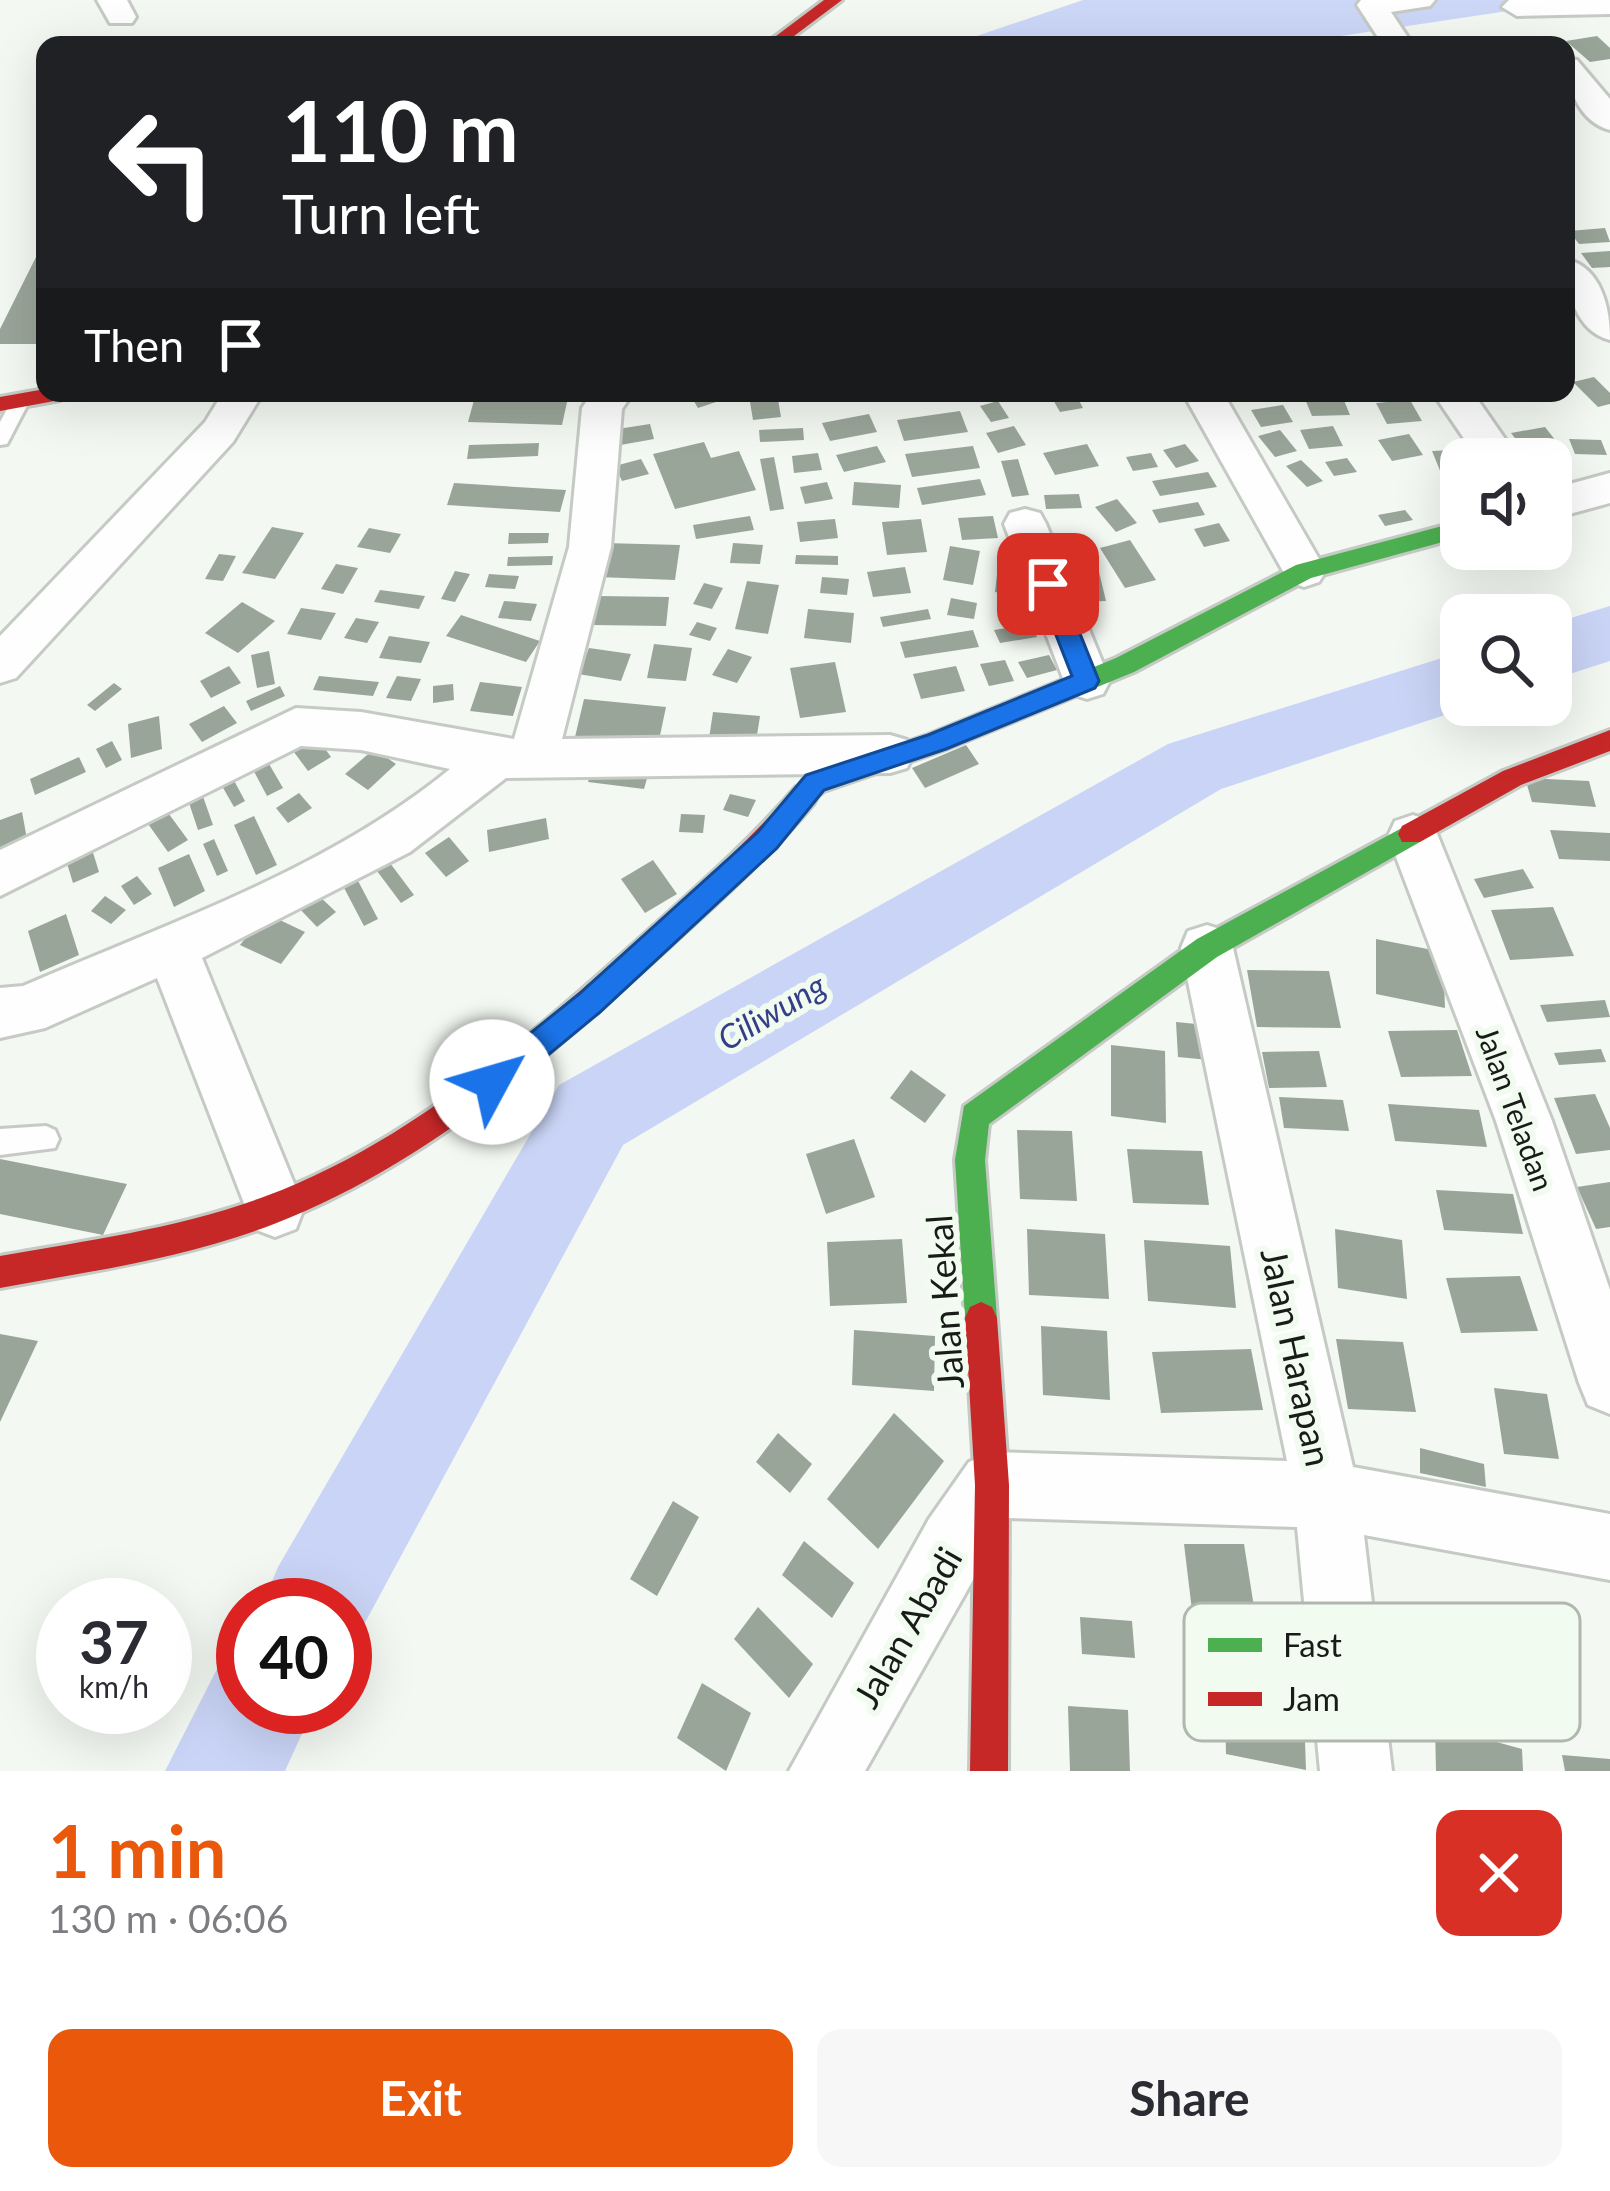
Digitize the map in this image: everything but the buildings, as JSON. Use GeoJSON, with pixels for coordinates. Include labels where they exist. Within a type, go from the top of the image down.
{"type":"FeatureCollection","features":[{"type":"Feature","properties":{"kind":"street"},"geometry":{"type":"LineString","coordinates":[[784,36],[834,0]]}},
{"type":"Feature","properties":{"kind":"street"},"geometry":{"type":"LineString","coordinates":[[1392,36],[1372,5],[1420,0]]}},
{"type":"Feature","properties":{"kind":"street"},"geometry":{"type":"LineString","coordinates":[[1512,4],[1610,5]]}},
{"type":"Feature","properties":{"kind":"street"},"geometry":{"type":"LineString","coordinates":[[1512,4],[1538,32]]}},
{"type":"Feature","properties":{"kind":"street"},"geometry":{"type":"LineString","coordinates":[[1575,82],[1603,130]]}},
{"type":"Feature","properties":{"kind":"street"},"geometry":{"type":"LineString","coordinates":[[1575,282],[1610,328]]}},
{"type":"Feature","properties":{"kind":"street"},"geometry":{"type":"LineString","coordinates":[[0,665],[219,432],[237,402]]}},
{"type":"Feature","properties":{"kind":"street"},"geometry":{"type":"LineString","coordinates":[[0,1012],[26,1010],[319,876],[446,806],[515,758],[590,547],[602,408],[606,402]]}},
{"type":"Feature","properties":{"kind":"street"},"geometry":{"type":"LineString","coordinates":[[1209,402],[1304,571]]}},
{"type":"Feature","properties":{"kind":"street"},"geometry":{"type":"LineString","coordinates":[[1459,402],[1484,438]]}},
{"type":"Feature","properties":{"kind":"street"},"geometry":{"type":"LineString","coordinates":[[1572,498],[1610,488]]}},
{"type":"Feature","properties":{"kind":"street"},"geometry":{"type":"LineString","coordinates":[[1025,524],[1087,681]]}},
{"type":"Feature","properties":{"kind":"street"},"geometry":{"type":"LineString","coordinates":[[0,1272],[154,1244],[275,1208],[400,1147],[464,1106],[702,901],[768,840],[815,783],[937,742],[1087,681],[1304,571],[1440,535]]}},
{"type":"Feature","properties":{"kind":"street"},"geometry":{"type":"LineString","coordinates":[[0,874],[296,727],[361,731],[515,758],[890,754]]}},
{"type":"Feature","properties":{"kind":"street"},"geometry":{"type":"LineString","coordinates":[[1207,948],[1512,778],[1610,741]]}},
{"type":"Feature","properties":{"kind":"street","name":"Jalan Teladan"},"geometry":{"type":"LineString","coordinates":[[1413,836],[1524,1121],[1610,1383]]}},
{"type":"Feature","properties":{"kind":"street"},"geometry":{"type":"LineString","coordinates":[[170,944],[275,1208]]}},
{"type":"Feature","properties":{"kind":"street","name":"Jalan Kekal"},"geometry":{"type":"LineString","coordinates":[[989,1771],[992,1485],[970,1160],[974,1116],[1207,948]]}},
{"type":"Feature","properties":{"kind":"street","name":"Jalan Harapan"},"geometry":{"type":"LineString","coordinates":[[1207,948],[1327,1495],[1338,1603]]}},
{"type":"Feature","properties":{"kind":"street"},"geometry":{"type":"LineString","coordinates":[[992,1485],[1327,1495],[1610,1547]]}},
{"type":"Feature","properties":{"kind":"street","name":"Jalan Abadi"},"geometry":{"type":"LineString","coordinates":[[825,1771],[953,1543],[992,1485]]}},
{"type":"Feature","properties":{"kind":"street","name":"Jalan Harapan"},"geometry":{"type":"LineString","coordinates":[[1353,1741],[1356,1771]]}},
{"type":"Feature","properties":{"kind":"lane"},"geometry":{"type":"LineString","coordinates":[[0,439],[10,402]]}},
{"type":"Feature","properties":{"kind":"lane"},"geometry":{"type":"LineString","coordinates":[[0,1142],[46,1139]]}},
{"type":"Feature","properties":{"kind":"shaded area"},"geometry":{"type":"Polygon","coordinates":[[[1083,0],[1580,0],[1341,36],[977,36],[1083,0]]]}},
{"type":"Feature","properties":{"kind":"waterway","name":"Ciliwung"},"geometry":{"type":"LineString","coordinates":[[1572,645],[1610,633]]}},
{"type":"Feature","properties":{"kind":"waterway","name":"Ciliwung"},"geometry":{"type":"LineString","coordinates":[[331,1578],[591,1115],[1195,766],[1440,688]]}},
{"type":"Feature","properties":{"kind":"waterway","name":"Ciliwung"},"geometry":{"type":"LineString","coordinates":[[222,1771],[243,1734]]}},
{"type":"Feature","properties":{"kind":"traffic: fast"},"geometry":{"type":"LineString","coordinates":[[805,795],[815,783],[937,742],[1125,665],[1304,571],[1440,535]]}},
{"type":"Feature","properties":{"kind":"traffic: fast"},"geometry":{"type":"LineString","coordinates":[[981,1318],[970,1160],[975,1116],[1207,948],[1411,834]]}},
{"type":"Feature","properties":{"kind":"traffic: jam"},"geometry":{"type":"LineString","coordinates":[[784,36],[834,0]]}},
{"type":"Feature","properties":{"kind":"traffic: jam"},"geometry":{"type":"LineString","coordinates":[[0,404],[36,397]]}},
{"type":"Feature","properties":{"kind":"traffic: jam"},"geometry":{"type":"LineString","coordinates":[[1411,834],[1512,778],[1610,740]]}},
{"type":"Feature","properties":{"kind":"traffic: jam"},"geometry":{"type":"LineString","coordinates":[[0,1272],[140,1247],[243,1220],[381,1156],[477,1092],[568,1020],[733,872],[805,795]]}},
{"type":"Feature","properties":{"kind":"traffic: jam"},"geometry":{"type":"LineString","coordinates":[[981,1318],[992,1485],[989,1771]]}},
{"type":"Feature","properties":{"kind":"route"},"geometry":{"type":"LineString","coordinates":[[492,1082],[589,1003],[768,840],[815,783],[937,742],[1087,681],[1048,584]]}}]}
